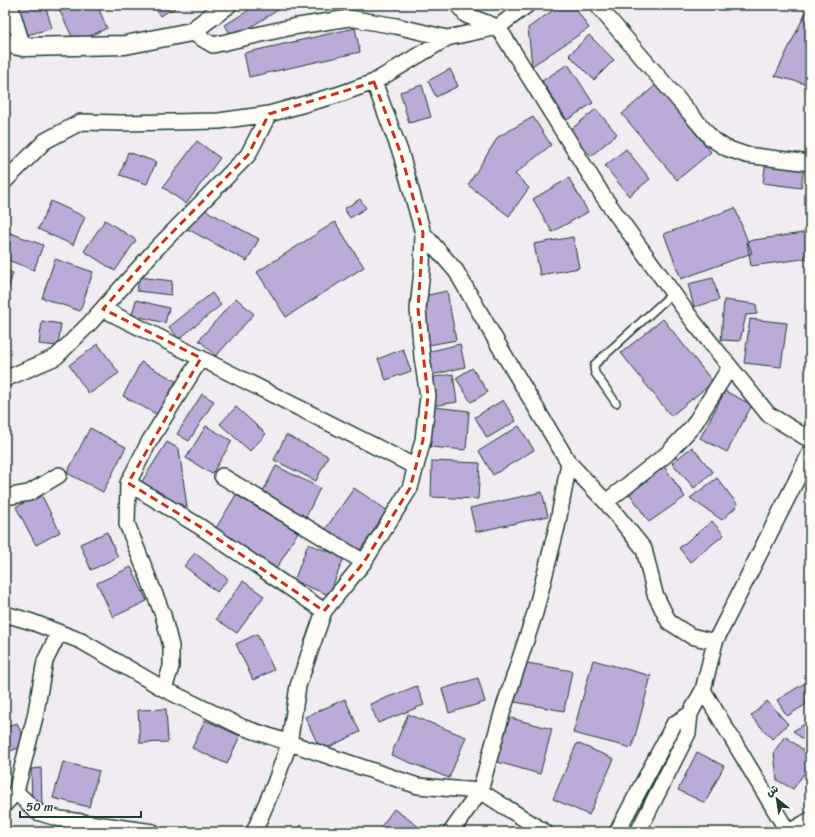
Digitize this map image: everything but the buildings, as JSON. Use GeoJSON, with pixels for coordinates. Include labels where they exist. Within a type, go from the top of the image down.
{"type":"FeatureCollection","features":[{"type":"Feature","properties":{"kind":"street"},"geometry":{"type":"LineString","coordinates":[[10,5],[23,47]]}},
{"type":"Feature","properties":{"kind":"street"},"geometry":{"type":"LineString","coordinates":[[5,43],[23,47],[125,45],[191,32],[227,5]]}},
{"type":"Feature","properties":{"kind":"street"},"geometry":{"type":"LineString","coordinates":[[458,5],[466,15],[498,28],[603,196],[693,321],[768,414],[810,440]]}},
{"type":"Feature","properties":{"kind":"street"},"geometry":{"type":"LineString","coordinates":[[5,182],[45,141],[81,122],[122,123],[219,121],[269,114],[337,96],[374,82],[447,38],[498,28],[527,5]]}},
{"type":"Feature","properties":{"kind":"street"},"geometry":{"type":"LineString","coordinates":[[597,5],[712,139],[726,148],[746,155],[810,162]]}},
{"type":"Feature","properties":{"kind":"street"},"geometry":{"type":"LineString","coordinates":[[191,32],[213,45],[292,27],[349,18],[396,26],[447,38]]}},
{"type":"Feature","properties":{"kind":"street"},"geometry":{"type":"LineString","coordinates":[[254,832],[275,783],[289,744],[298,686],[324,611],[364,562],[410,488],[423,440],[428,396],[422,357],[418,310],[422,270],[423,233],[401,154],[374,82]]}},
{"type":"Feature","properties":{"kind":"street"},"geometry":{"type":"LineString","coordinates":[[5,379],[56,357],[90,323],[154,251],[248,155],[269,114]]}},
{"type":"Feature","properties":{"kind":"street"},"geometry":{"type":"LineString","coordinates":[[423,233],[456,271],[569,463],[606,502],[644,549],[655,594],[669,622],[691,636],[715,642]]}},
{"type":"Feature","properties":{"kind":"street"},"geometry":{"type":"LineString","coordinates":[[103,309],[416,467]]}},
{"type":"Feature","properties":{"kind":"street"},"geometry":{"type":"LineString","coordinates":[[164,689],[171,667],[172,646],[163,615],[127,524],[128,483],[149,442],[201,358]]}},
{"type":"Feature","properties":{"kind":"street"},"geometry":{"type":"LineString","coordinates":[[606,502],[667,454],[693,426],[730,367]]}},
{"type":"Feature","properties":{"kind":"street"},"geometry":{"type":"LineString","coordinates":[[638,832],[688,733],[690,714],[703,690],[715,642],[810,454]]}},
{"type":"Feature","properties":{"kind":"street"},"geometry":{"type":"LineString","coordinates":[[451,832],[480,791],[535,613],[557,527],[569,463]]}},
{"type":"Feature","properties":{"kind":"street"},"geometry":{"type":"LineString","coordinates":[[5,497],[29,493],[59,475]]}},
{"type":"Feature","properties":{"kind":"street"},"geometry":{"type":"LineString","coordinates":[[222,476],[364,562]]}},
{"type":"Feature","properties":{"kind":"street"},"geometry":{"type":"LineString","coordinates":[[128,483],[199,526],[324,611]]}},
{"type":"Feature","properties":{"kind":"street"},"geometry":{"type":"LineString","coordinates":[[5,614],[32,622],[81,641],[164,689],[242,727],[418,786],[480,791],[545,832]]}},
{"type":"Feature","properties":{"kind":"street"},"geometry":{"type":"LineString","coordinates":[[5,804],[16,792],[35,717],[45,661],[59,633]]}},
{"type":"Feature","properties":{"kind":"street"},"geometry":{"type":"LineString","coordinates":[[703,690],[788,832],[810,820]]}},
{"type":"Feature","properties":{"kind":"street"},"geometry":{"type":"LineString","coordinates":[[617,832],[674,724],[690,714]]}},
{"type":"Feature","properties":{"kind":"street"},"geometry":{"type":"LineString","coordinates":[[16,792],[37,812],[54,818],[152,832]]}},
{"type":"Feature","properties":{"kind":"lane"},"geometry":{"type":"LineString","coordinates":[[616,403],[595,373],[595,364],[673,293]]}},
{"type":"Feature","properties":{"kind":"highlighted area"},"geometry":{"type":"Polygon","coordinates":[[[374,82],[401,154],[423,233],[418,309],[428,396],[423,440],[410,488],[364,562],[324,611],[199,526],[128,483],[201,358],[103,309],[154,251],[248,155],[269,114],[374,82]]]}}]}
